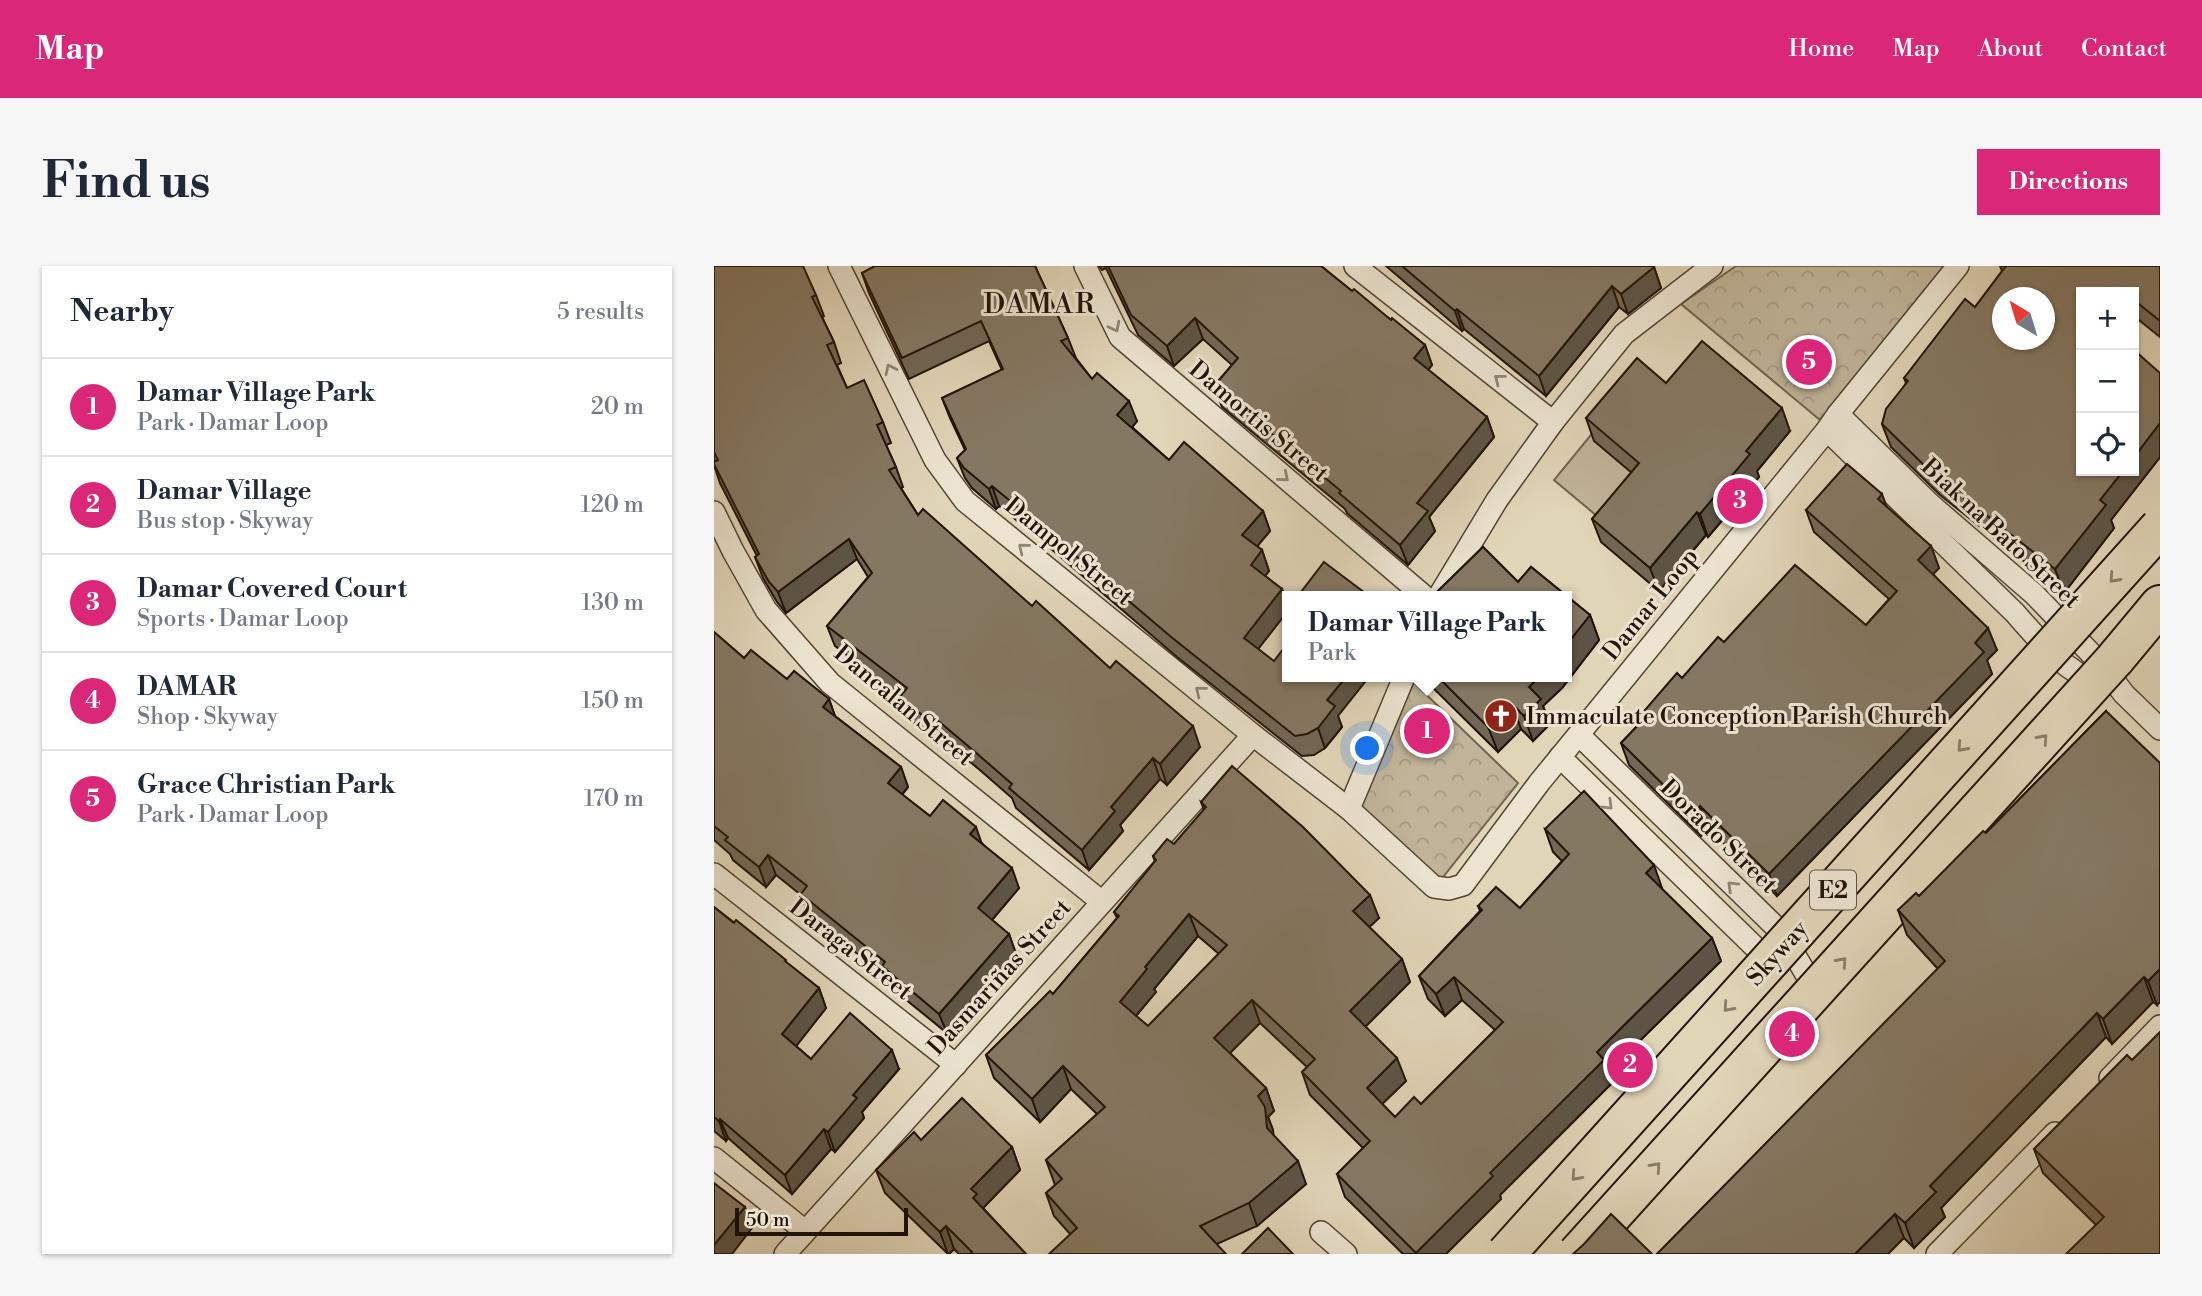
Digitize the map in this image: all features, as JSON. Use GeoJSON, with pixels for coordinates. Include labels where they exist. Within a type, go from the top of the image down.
{"type":"FeatureCollection","features":[{"type":"Feature","properties":{"kind":"highway","name":"Skyway"},"geometry":{"type":"LineString","coordinates":[[1506,1254],[2160,527]]}},
{"type":"Feature","properties":{"kind":"highway","name":"E2"},"geometry":{"type":"LineString","coordinates":[[1577,1254],[2106,670],[2160,606]]}},
{"type":"Feature","properties":{"kind":"street","name":"Dampol Street"},"geometry":{"type":"LineString","coordinates":[[839,266],[935,460],[965,501],[1349,809]]}},
{"type":"Feature","properties":{"kind":"street","name":"Damortis Street"},"geometry":{"type":"LineString","coordinates":[[1085,266],[1120,337],[1418,591]]}},
{"type":"Feature","properties":{"kind":"street"},"geometry":{"type":"LineString","coordinates":[[1355,266],[1553,422]]}},
{"type":"Feature","properties":{"kind":"street","name":"Damar Loop"},"geometry":{"type":"LineString","coordinates":[[1349,809],[1434,887],[1449,890],[1463,886],[1560,757],[1958,266]]}},
{"type":"Feature","properties":{"kind":"street"},"geometry":{"type":"LineString","coordinates":[[1442,591],[1497,500],[1553,422],[1624,334],[1702,268]]}},
{"type":"Feature","properties":{"kind":"street","name":"Biak na Bato Street"},"geometry":{"type":"LineString","coordinates":[[1833,422],[2034,594],[2101,664],[2124,694],[2160,729]]}},
{"type":"Feature","properties":{"kind":"street","name":"Biak na Bato Street"},"geometry":{"type":"LineString","coordinates":[[1833,422],[2039,641],[2087,680],[2124,694]]}},
{"type":"Feature","properties":{"kind":"street","name":"Dancalan Street"},"geometry":{"type":"LineString","coordinates":[[714,512],[723,555],[766,610],[830,683],[1102,902]]}},
{"type":"Feature","properties":{"kind":"street"},"geometry":{"type":"LineString","coordinates":[[1349,809],[1402,682]]}},
{"type":"Feature","properties":{"kind":"street","name":"Dasmariñas Street"},"geometry":{"type":"LineString","coordinates":[[785,1254],[1253,734]]}},
{"type":"Feature","properties":{"kind":"street","name":"Dorado Street"},"geometry":{"type":"LineString","coordinates":[[1560,757],[1763,955],[1810,981],[1782,933],[1578,735]]}},
{"type":"Feature","properties":{"kind":"street","name":"Daraga Street"},"geometry":{"type":"LineString","coordinates":[[714,874],[956,1065]]}},
{"type":"Feature","properties":{"kind":"street"},"geometry":{"type":"LineString","coordinates":[[2092,1096],[2160,1026]]}},
{"type":"Feature","properties":{"kind":"street"},"geometry":{"type":"LineString","coordinates":[[1937,1254],[2073,1115]]}},
{"type":"Feature","properties":{"kind":"street"},"geometry":{"type":"LineString","coordinates":[[714,1158],[805,1231]]}},
{"type":"Feature","properties":{"kind":"street"},"geometry":{"type":"LineString","coordinates":[[1321,1232],[1346,1254]]}},
{"type":"Feature","properties":{"kind":"green space"},"geometry":{"type":"Polygon","coordinates":[[[1736,266],[1944,266],[1820,420],[1681,304],[1736,266]]]}},
{"type":"Feature","properties":{"kind":"green space"},"geometry":{"type":"Polygon","coordinates":[[[1604,419],[1661,466],[1610,527],[1554,480],[1604,419]]]}},
{"type":"Feature","properties":{"kind":"green space"},"geometry":{"type":"Polygon","coordinates":[[[1410,682],[1518,783],[1443,877],[1436,881],[1356,812],[1410,682]]]}},
{"type":"Feature","properties":{"kind":"building"},"geometry":{"type":"Polygon","coordinates":[[[714,266],[803,266],[816,295],[812,297],[834,342],[827,345],[847,388],[864,380],[883,422],[877,425],[896,467],[889,470],[918,515],[923,509],[1032,606],[1036,601],[1110,668],[1116,661],[1193,726],[1160,764],[1153,758],[1111,807],[1115,811],[1082,850],[1009,788],[1012,784],[936,719],[933,724],[900,697],[907,688],[827,626],[872,573],[849,539],[778,592],[769,582],[755,557],[759,554],[714,464],[718,460],[714,452],[714,266]]]}},
{"type":"Feature","properties":{"kind":"building"},"geometry":{"type":"Polygon","coordinates":[[[875,266],[1035,266],[1068,338],[1061,341],[1092,379],[1097,373],[1129,401],[1117,415],[1169,460],[1184,442],[1263,511],[1242,535],[1262,550],[1251,565],[1282,589],[1244,638],[1274,661],[1282,651],[1282,682],[1342,682],[1327,700],[1335,706],[1318,728],[1295,736],[1170,636],[992,486],[989,489],[964,468],[957,458],[966,449],[942,398],[1003,369],[981,321],[902,358],[862,273],[875,266]]]}},
{"type":"Feature","properties":{"kind":"building"},"geometry":{"type":"Polygon","coordinates":[[[1108,266],[1321,266],[1425,345],[1414,358],[1487,417],[1417,503],[1428,511],[1400,545],[1339,493],[1341,491],[1214,386],[1238,358],[1195,318],[1167,346],[1131,315],[1108,266]]]}},
{"type":"Feature","properties":{"kind":"building"},"geometry":{"type":"Polygon","coordinates":[[[1402,266],[1654,267],[1621,294],[1612,286],[1539,376],[1402,266]]]}},
{"type":"Feature","properties":{"kind":"building"},"geometry":{"type":"Polygon","coordinates":[[[2006,266],[2160,266],[2160,321],[2139,304],[2139,287],[2076,287],[2076,476],[2119,476],[2100,500],[2106,505],[2055,569],[1931,472],[1882,424],[1886,409],[1908,381],[1904,378],[1965,299],[1975,307],[2006,266]]]}},
{"type":"Feature","properties":{"kind":"building"},"geometry":{"type":"Polygon","coordinates":[[[1702,341],[1782,408],[1746,451],[1750,454],[1650,568],[1592,519],[1639,463],[1586,418],[1637,358],[1666,383],[1702,341]]]}},
{"type":"Feature","properties":{"kind":"building"},"geometry":{"type":"Polygon","coordinates":[[[2139,354],[2160,373],[2160,423],[2139,450],[2139,354]]]}},
{"type":"Feature","properties":{"kind":"building"},"geometry":{"type":"Polygon","coordinates":[[[1847,464],[1882,494],[1878,499],[1931,546],[1918,560],[1988,628],[1975,643],[1984,652],[1769,874],[1700,806],[1693,814],[1621,743],[1642,721],[1638,718],[1677,673],[1682,678],[1718,637],[1724,642],[1795,565],[1866,625],[1897,591],[1806,510],[1847,464]]]}},
{"type":"Feature","properties":{"kind":"building"},"geometry":{"type":"Polygon","coordinates":[[[1483,547],[1518,582],[1531,567],[1561,591],[1438,591],[1483,547]]]}},
{"type":"Feature","properties":{"kind":"building"},"geometry":{"type":"Polygon","coordinates":[[[1324,562],[1362,591],[1302,591],[1324,562]]]}},
{"type":"Feature","properties":{"kind":"building"},"geometry":{"type":"Polygon","coordinates":[[[1572,600],[1590,615],[1572,638],[1572,600]]]}},
{"type":"Feature","properties":{"kind":"building"},"geometry":{"type":"Polygon","coordinates":[[[714,632],[744,658],[751,650],[787,679],[794,671],[829,699],[823,707],[901,767],[888,783],[930,816],[943,800],[976,827],[970,834],[1012,868],[978,908],[1009,934],[939,1014],[882,966],[885,962],[801,894],[807,886],[768,855],[759,867],[725,840],[728,837],[714,826],[714,632]]]}},
{"type":"Feature","properties":{"kind":"building"},"geometry":{"type":"Polygon","coordinates":[[[1443,682],[1534,682],[1529,687],[1541,699],[1524,716],[1512,704],[1488,727],[1443,682]]]}},
{"type":"Feature","properties":{"kind":"building"},"geometry":{"type":"Polygon","coordinates":[[[2106,711],[2160,763],[2160,969],[2148,981],[2144,977],[2103,1019],[2097,1013],[1930,1186],[1936,1192],[1905,1223],[1895,1214],[1855,1254],[1657,1254],[1945,961],[1898,910],[1916,893],[1919,896],[1983,831],[1986,833],[2106,711]]]}},
{"type":"Feature","properties":{"kind":"building"},"geometry":{"type":"Polygon","coordinates":[[[1232,766],[1303,827],[1370,895],[1353,911],[1402,959],[1350,1011],[1397,1058],[1367,1088],[1395,1117],[1414,1097],[1421,1104],[1503,1022],[1454,977],[1436,994],[1419,976],[1482,910],[1478,906],[1496,887],[1520,908],[1569,854],[1545,829],[1584,791],[1654,865],[1646,873],[1712,938],[1597,1052],[1604,1060],[1490,1173],[1493,1176],[1416,1253],[1337,1174],[1370,1141],[1302,1072],[1315,1059],[1252,1000],[1214,1038],[1266,1088],[1258,1096],[1265,1107],[1267,1128],[1298,1161],[1249,1203],[1200,1226],[1226,1254],[1049,1254],[1077,1228],[1046,1193],[1062,1179],[1046,1160],[1105,1107],[1063,1066],[1032,1099],[986,1055],[1050,991],[1053,994],[1119,916],[1114,912],[1156,860],[1153,856],[1167,839],[1174,844],[1206,807],[1201,802],[1232,766]],[[1189,914],[1120,1002],[1148,1026],[1227,945],[1189,914]]]}},
{"type":"Feature","properties":{"kind":"building"},"geometry":{"type":"Polygon","coordinates":[[[714,907],[734,923],[736,920],[819,988],[782,1034],[811,1059],[850,1013],[892,1050],[853,1095],[857,1098],[828,1132],[824,1129],[785,1175],[720,1119],[719,1121],[714,1117],[714,907]]]}},
{"type":"Feature","properties":{"kind":"building"},"geometry":{"type":"Polygon","coordinates":[[[2160,1032],[2160,1254],[2066,1254],[2104,1217],[2034,1149],[2127,1055],[2132,1060],[2160,1032]]]}},
{"type":"Feature","properties":{"kind":"building"},"geometry":{"type":"Polygon","coordinates":[[[962,1098],[1012,1147],[971,1189],[977,1194],[973,1198],[1026,1254],[970,1254],[972,1252],[946,1226],[940,1232],[876,1170],[914,1132],[921,1140],[962,1098]]]}},
{"type":"Feature","properties":{"kind":"building"},"geometry":{"type":"Polygon","coordinates":[[[714,1183],[745,1207],[714,1245],[714,1183]]]}},
{"type":"Feature","properties":{"kind":"building"},"geometry":{"type":"Polygon","coordinates":[[[1611,1214],[1652,1254],[1573,1254],[1611,1214]]]}},
{"type":"Feature","properties":{"kind":"building"},"geometry":{"type":"Polygon","coordinates":[[[1268,1228],[1293,1254],[1242,1254],[1268,1228]]]}},
{"type":"Feature","properties":{"kind":"place","name":"Grace Christian Park"},"geometry":{"type":"Point","coordinates":[1809,362]}},
{"type":"Feature","properties":{"kind":"place","name":"Damar Covered Court"},"geometry":{"type":"Point","coordinates":[1740,501]}},
{"type":"Feature","properties":{"kind":"place","name":"Immaculate Conception Parish Church"},"geometry":{"type":"Point","coordinates":[1501,716]}},
{"type":"Feature","properties":{"kind":"place","name":"Damar Village Park"},"geometry":{"type":"Point","coordinates":[1427,731]}},
{"type":"Feature","properties":{"kind":"place","name":"DAMAR"},"geometry":{"type":"Point","coordinates":[1792,1034]}},
{"type":"Feature","properties":{"kind":"place","name":"Damar Village"},"geometry":{"type":"Point","coordinates":[1630,1065]}},
{"type":"Feature","properties":{"kind":"district","name":"DAMAR"},"geometry":{"type":"Point","coordinates":[1040,303]}}]}
